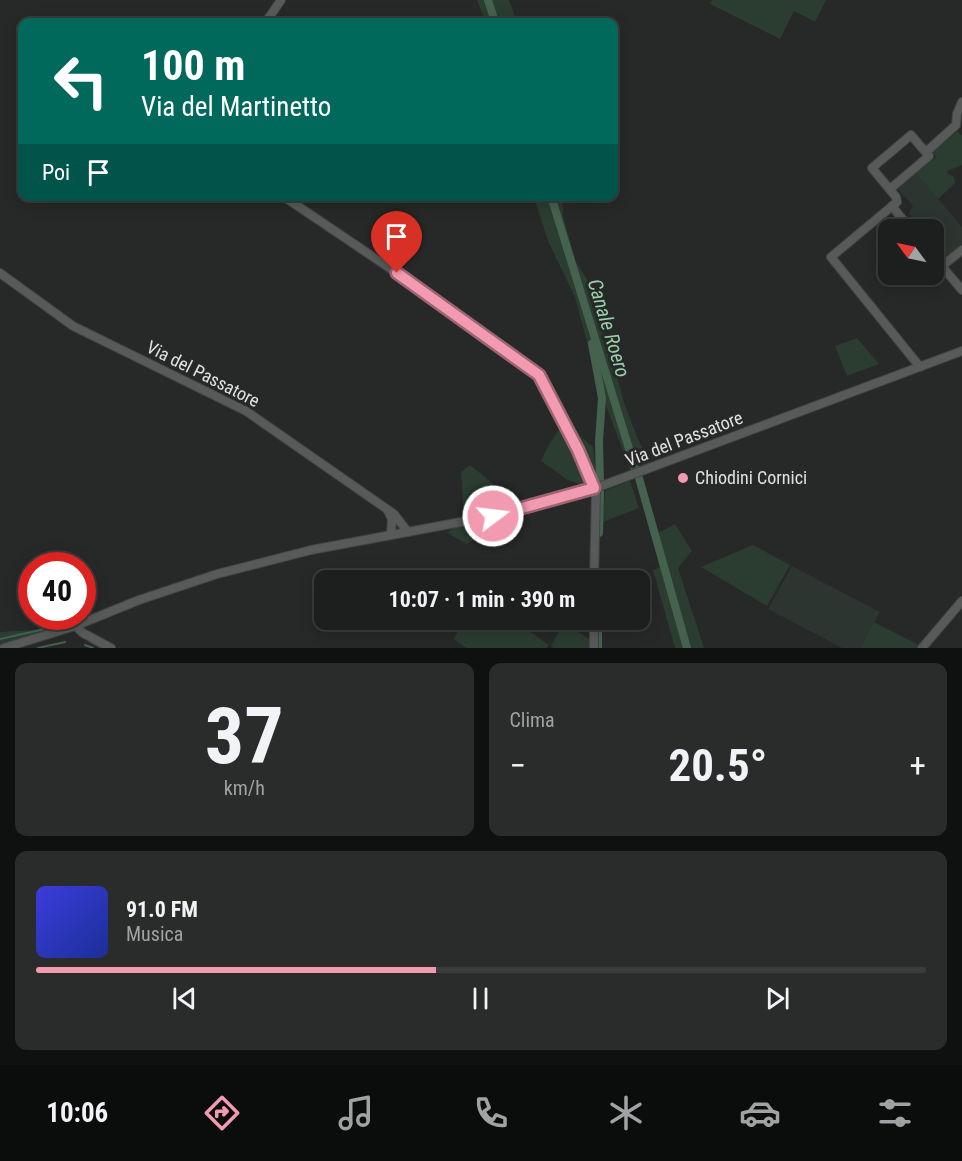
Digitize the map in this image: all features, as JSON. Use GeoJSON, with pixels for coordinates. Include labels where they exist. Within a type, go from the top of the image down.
{"type":"FeatureCollection","features":[{"type":"Feature","properties":{"kind":"street"},"geometry":{"type":"LineString","coordinates":[[269,18],[281,0]]}},
{"type":"Feature","properties":{"kind":"street"},"geometry":{"type":"LineString","coordinates":[[926,152],[959,127],[957,114],[962,102]]}},
{"type":"Feature","properties":{"kind":"street"},"geometry":{"type":"LineString","coordinates":[[890,189],[929,156],[911,135],[872,168],[890,189],[897,202],[831,257],[920,367]]}},
{"type":"Feature","properties":{"kind":"street"},"geometry":{"type":"LineString","coordinates":[[290,201],[397,273],[539,375],[578,450],[594,488],[594,570]]}},
{"type":"Feature","properties":{"kind":"street"},"geometry":{"type":"LineString","coordinates":[[892,206],[902,219]]}},
{"type":"Feature","properties":{"kind":"street"},"geometry":{"type":"LineString","coordinates":[[944,264],[962,250]]}},
{"type":"Feature","properties":{"kind":"street"},"geometry":{"type":"LineString","coordinates":[[944,268],[962,290]]}},
{"type":"Feature","properties":{"kind":"street","name":"Via del Passatore"},"geometry":{"type":"LineString","coordinates":[[0,273],[73,326],[246,411],[388,509],[408,532]]}},
{"type":"Feature","properties":{"kind":"street","name":"Via del Passatore"},"geometry":{"type":"LineString","coordinates":[[96,617],[138,600],[218,574],[311,550],[493,516],[594,488],[962,351]]}},
{"type":"Feature","properties":{"kind":"street"},"geometry":{"type":"LineString","coordinates":[[388,509],[392,519],[391,535]]}},
{"type":"Feature","properties":{"kind":"street"},"geometry":{"type":"LineString","coordinates":[[922,648],[961,606]]}},
{"type":"Feature","properties":{"kind":"street","name":"Via del Passatore"},"geometry":{"type":"LineString","coordinates":[[4,648],[62,630]]}},
{"type":"Feature","properties":{"kind":"street"},"geometry":{"type":"LineString","coordinates":[[80,630],[111,648]]}},
{"type":"Feature","properties":{"kind":"street"},"geometry":{"type":"LineString","coordinates":[[594,630],[594,648]]}},
{"type":"Feature","properties":{"kind":"shaded area"},"geometry":{"type":"Polygon","coordinates":[[[916,173],[962,227],[962,245],[946,258],[944,256],[944,219],[913,219],[909,212],[913,206],[898,189],[916,173]]]}},
{"type":"Feature","properties":{"kind":"shaded area"},"geometry":{"type":"Polygon","coordinates":[[[792,566],[880,612],[860,648],[842,648],[768,609],[792,566]]]}},
{"type":"Feature","properties":{"kind":"green space"},"geometry":{"type":"Polygon","coordinates":[[[477,0],[509,0],[516,18],[484,18],[477,0]]]}},
{"type":"Feature","properties":{"kind":"green space"},"geometry":{"type":"Polygon","coordinates":[[[712,0],[826,0],[815,22],[794,11],[780,39],[710,4],[712,0]]]}},
{"type":"Feature","properties":{"kind":"green space"},"geometry":{"type":"Polygon","coordinates":[[[957,132],[962,135],[962,165],[947,171],[954,177],[955,183],[938,199],[916,173],[936,157],[932,152],[957,132]]]}},
{"type":"Feature","properties":{"kind":"green space"},"geometry":{"type":"Polygon","coordinates":[[[535,201],[562,201],[563,216],[576,262],[592,287],[625,405],[651,465],[631,472],[599,387],[575,297],[548,241],[535,201]]]}},
{"type":"Feature","properties":{"kind":"green space"},"geometry":{"type":"Polygon","coordinates":[[[857,338],[879,364],[847,376],[835,346],[857,338]]]}},
{"type":"Feature","properties":{"kind":"green space"},"geometry":{"type":"Polygon","coordinates":[[[567,418],[581,437],[593,447],[597,480],[583,485],[568,480],[541,461],[567,418]]]}},
{"type":"Feature","properties":{"kind":"green space"},"geometry":{"type":"Polygon","coordinates":[[[470,465],[511,498],[510,516],[496,549],[475,539],[467,544],[447,533],[464,520],[461,472],[470,465]]]}},
{"type":"Feature","properties":{"kind":"green space"},"geometry":{"type":"Polygon","coordinates":[[[630,481],[639,508],[603,522],[605,491],[630,481]]]}},
{"type":"Feature","properties":{"kind":"green space"},"geometry":{"type":"Polygon","coordinates":[[[675,524],[692,551],[678,568],[704,648],[675,648],[653,570],[666,565],[656,534],[675,524]]]}},
{"type":"Feature","properties":{"kind":"green space"},"geometry":{"type":"Polygon","coordinates":[[[753,545],[790,565],[767,606],[701,567],[753,545]]]}},
{"type":"Feature","properties":{"kind":"green space"},"geometry":{"type":"Polygon","coordinates":[[[874,622],[919,645],[917,648],[860,648],[874,622]]]}},
{"type":"Feature","properties":{"kind":"green space"},"geometry":{"type":"Polygon","coordinates":[[[33,630],[47,630],[0,645],[0,632],[33,630]]]}},
{"type":"Feature","properties":{"kind":"green space"},"geometry":{"type":"Polygon","coordinates":[[[458,630],[528,630],[549,645],[546,648],[466,648],[454,639],[458,630]]]}},
{"type":"Feature","properties":{"kind":"green space"},"geometry":{"type":"Polygon","coordinates":[[[560,630],[575,630],[589,639],[589,648],[554,648],[551,646],[560,630]]]}},
{"type":"Feature","properties":{"kind":"waterway","name":"Canale Roero"},"geometry":{"type":"LineString","coordinates":[[488,0],[494,18]]}},
{"type":"Feature","properties":{"kind":"waterway","name":"Canale Roero"},"geometry":{"type":"LineString","coordinates":[[553,201],[635,468]]}},
{"type":"Feature","properties":{"kind":"waterway"},"geometry":{"type":"LineString","coordinates":[[592,344],[602,398],[599,441],[600,483]]}},
{"type":"Feature","properties":{"kind":"waterway"},"geometry":{"type":"LineString","coordinates":[[639,478],[687,648]]}},
{"type":"Feature","properties":{"kind":"waterway"},"geometry":{"type":"LineString","coordinates":[[599,533],[600,492]]}},
{"type":"Feature","properties":{"kind":"waterway"},"geometry":{"type":"LineString","coordinates":[[0,639],[40,630]]}},
{"type":"Feature","properties":{"kind":"waterway"},"geometry":{"type":"LineString","coordinates":[[598,630],[598,648]]}},
{"type":"Feature","properties":{"kind":"waterway"},"geometry":{"type":"LineString","coordinates":[[38,648],[65,642]]}},
{"type":"Feature","properties":{"kind":"waterway"},"geometry":{"type":"LineString","coordinates":[[91,642],[102,648]]}},
{"type":"Feature","properties":{"kind":"waterway"},"geometry":{"type":"LineString","coordinates":[[85,645],[93,648]]}},
{"type":"Feature","properties":{"kind":"place","name":"Chiodini Cornici"},"geometry":{"type":"Point","coordinates":[683,478]}},
{"type":"Feature","properties":{"kind":"route"},"geometry":{"type":"LineString","coordinates":[[397,273],[539,375],[591,478],[594,488],[493,516]]}}]}
